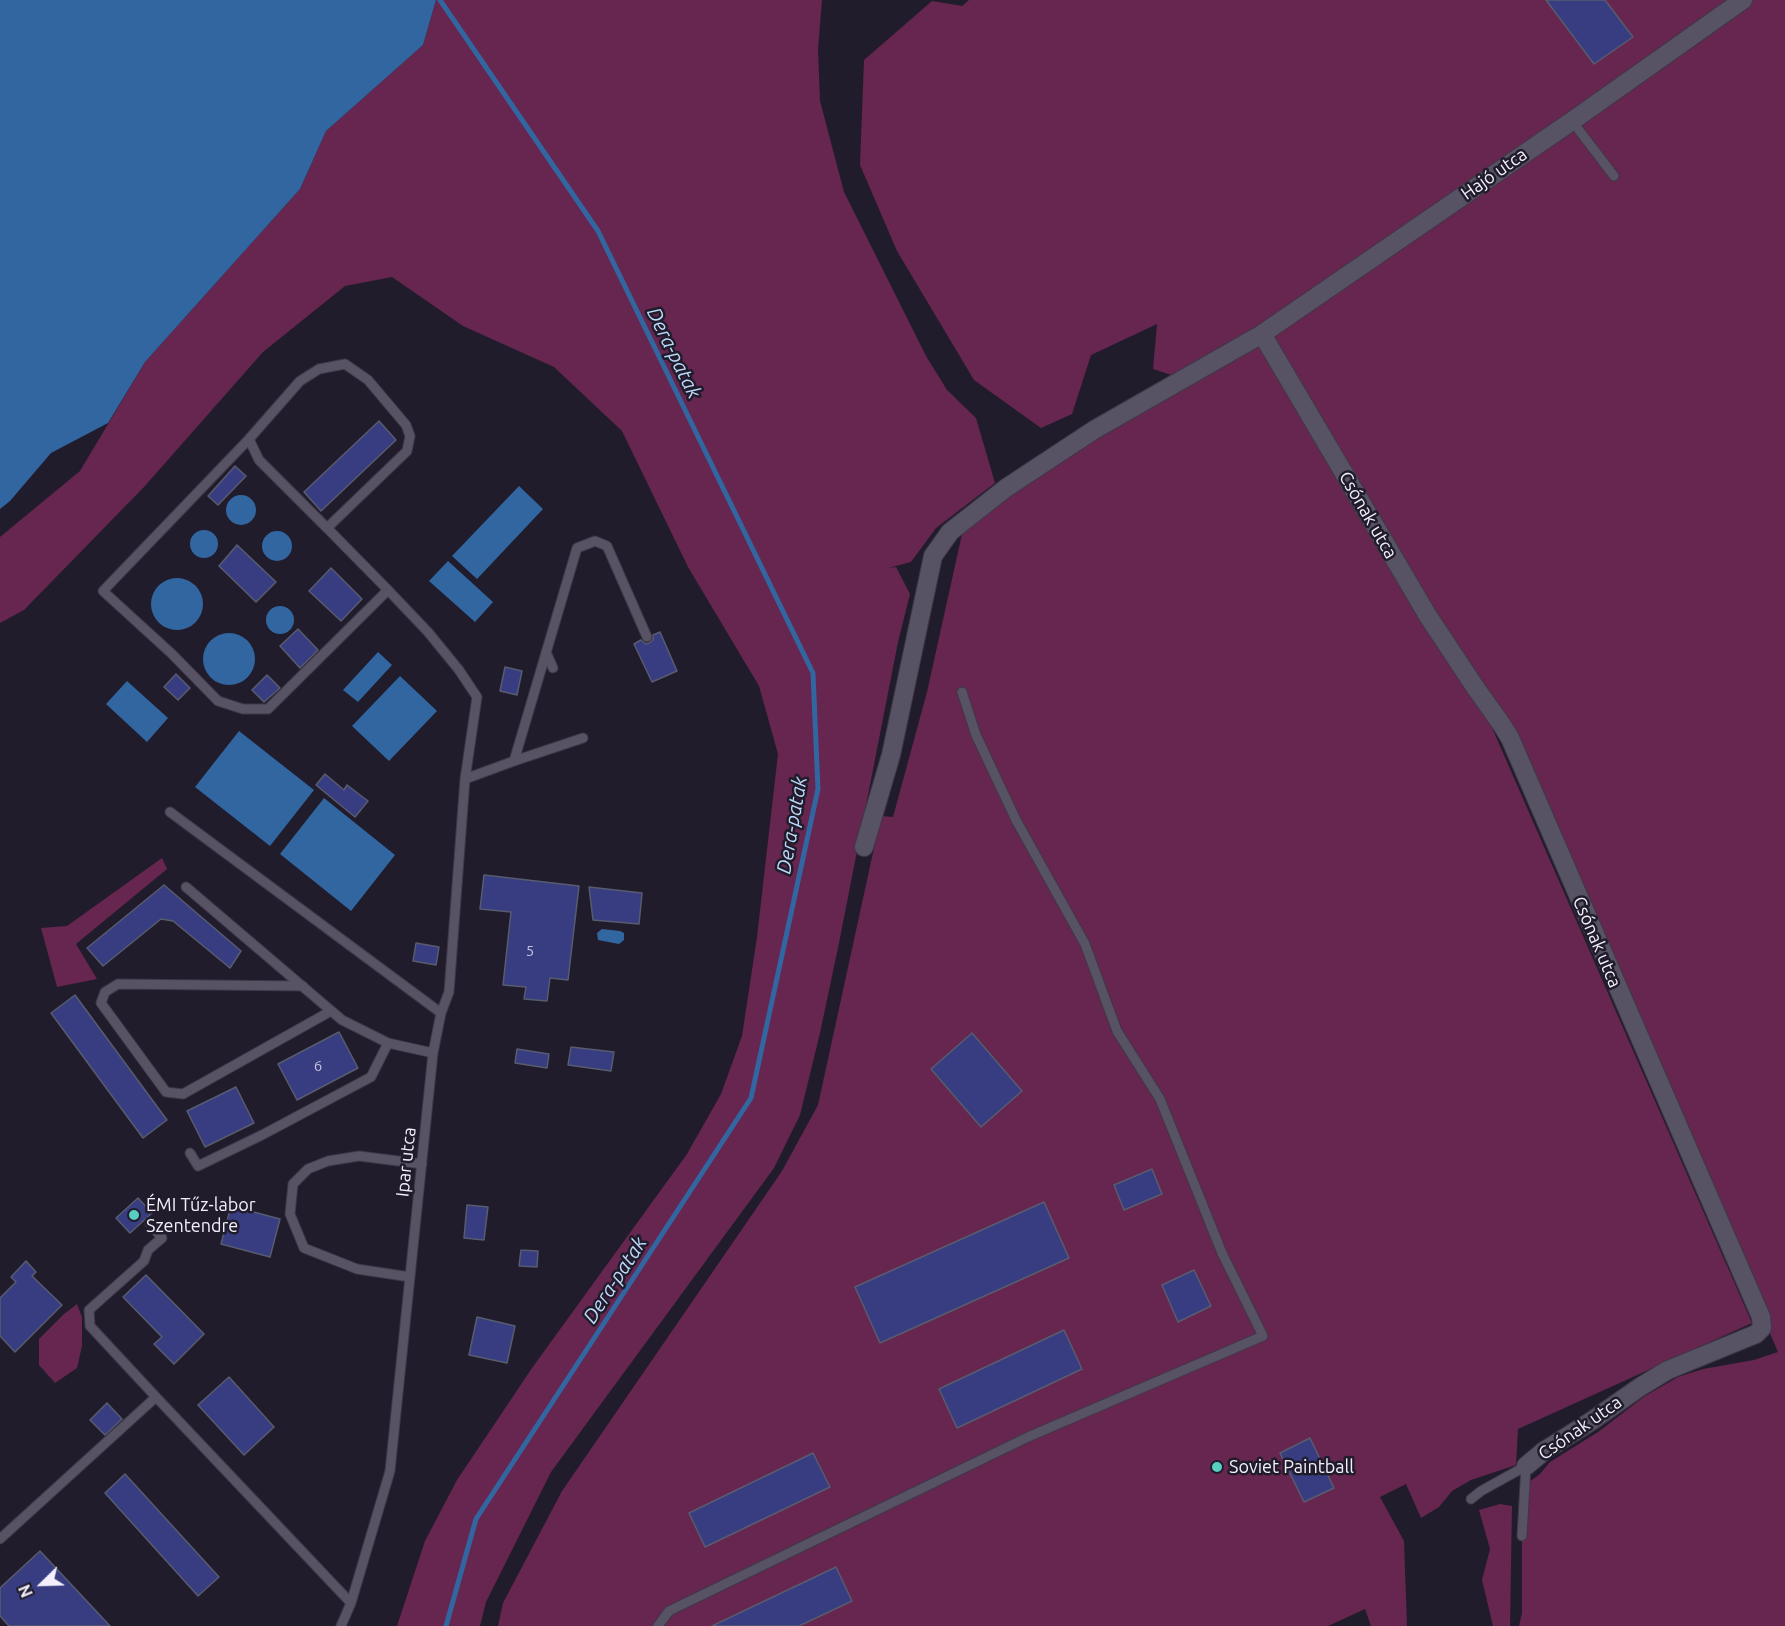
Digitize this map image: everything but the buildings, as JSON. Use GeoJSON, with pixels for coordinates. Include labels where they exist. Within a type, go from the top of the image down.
{"type":"FeatureCollection","features":[{"type":"Feature","properties":{"kind":"street","name":"Hajó utca"},"geometry":{"type":"LineString","coordinates":[[864,846],[891,754],[933,556],[950,532],[1006,488],[1094,430],[1262,334],[1572,121],[1743,0]]}},
{"type":"Feature","properties":{"kind":"street","name":"Csónak utca"},"geometry":{"type":"LineString","coordinates":[[1262,334],[1428,616],[1509,738],[1761,1317],[1762,1328],[1756,1334],[1668,1370],[1640,1386],[1593,1420],[1544,1451],[1526,1466]]}},
{"type":"Feature","properties":{"kind":"lane"},"geometry":{"type":"LineString","coordinates":[[1572,121],[1614,176]]}},
{"type":"Feature","properties":{"kind":"lane"},"geometry":{"type":"LineString","coordinates":[[249,439],[259,460],[388,590],[268,709],[243,709],[218,701],[172,654],[104,591],[249,439],[300,381],[319,369],[345,364],[368,380],[406,425],[410,436],[407,451],[327,528]]}},
{"type":"Feature","properties":{"kind":"lane"},"geometry":{"type":"LineString","coordinates":[[514,761],[577,548],[595,541],[608,546],[647,637]]}},
{"type":"Feature","properties":{"kind":"lane","name":"Ipar utca"},"geometry":{"type":"LineString","coordinates":[[341,1626],[351,1603],[390,1471],[433,1053],[441,1013],[449,992],[465,779],[477,697],[459,670],[428,632],[388,590]]}},
{"type":"Feature","properties":{"kind":"lane"},"geometry":{"type":"LineString","coordinates":[[546,652],[553,668]]}},
{"type":"Feature","properties":{"kind":"lane"},"geometry":{"type":"LineString","coordinates":[[658,1626],[669,1611],[1028,1437],[1263,1336],[1222,1253],[1160,1099],[1117,1031],[1084,944],[1016,820],[976,735],[962,692]]}},
{"type":"Feature","properties":{"kind":"lane"},"geometry":{"type":"LineString","coordinates":[[465,779],[583,738]]}},
{"type":"Feature","properties":{"kind":"lane"},"geometry":{"type":"LineString","coordinates":[[170,812],[441,1013]]}},
{"type":"Feature","properties":{"kind":"lane"},"geometry":{"type":"LineString","coordinates":[[186,887],[342,1020],[388,1043],[433,1053]]}},
{"type":"Feature","properties":{"kind":"lane"},"geometry":{"type":"LineString","coordinates":[[303,986],[118,984],[105,992],[101,1003],[166,1092],[183,1094],[331,1011]]}},
{"type":"Feature","properties":{"kind":"lane"},"geometry":{"type":"LineString","coordinates":[[190,1153],[198,1166],[262,1136],[371,1077],[388,1043]]}},
{"type":"Feature","properties":{"kind":"lane"},"geometry":{"type":"LineString","coordinates":[[410,1277],[357,1269],[304,1248],[290,1214],[293,1184],[308,1169],[328,1161],[359,1156],[422,1164]]}},
{"type":"Feature","properties":{"kind":"lane"},"geometry":{"type":"LineString","coordinates":[[150,1224],[162,1238],[148,1250],[144,1261],[89,1310],[90,1326],[351,1603]]}},
{"type":"Feature","properties":{"kind":"lane"},"geometry":{"type":"LineString","coordinates":[[0,1539],[156,1397]]}},
{"type":"Feature","properties":{"kind":"lane"},"geometry":{"type":"LineString","coordinates":[[1471,1498],[1526,1466]]}},
{"type":"Feature","properties":{"kind":"lane"},"geometry":{"type":"LineString","coordinates":[[1522,1536],[1526,1466]]}},
{"type":"Feature","properties":{"kind":"shaded area"},"geometry":{"type":"Polygon","coordinates":[[[436,0],[822,0],[818,49],[820,101],[844,192],[926,356],[947,390],[976,418],[995,483],[936,528],[911,562],[888,568],[896,567],[910,594],[898,642],[820,1033],[800,1115],[774,1168],[551,1472],[486,1602],[480,1626],[397,1626],[425,1541],[457,1480],[532,1368],[687,1154],[721,1094],[742,1036],[757,937],[778,754],[759,686],[688,567],[622,431],[554,367],[463,326],[392,277],[345,286],[263,352],[144,487],[24,610],[0,623],[0,537],[80,471],[145,362],[300,189],[326,131],[423,45],[436,0]]]}},
{"type":"Feature","properties":{"kind":"shaded area"},"geometry":{"type":"Polygon","coordinates":[[[969,0],[1785,0],[1785,1626],[1519,1626],[1522,1613],[1522,1524],[1529,1482],[1550,1462],[1598,1432],[1645,1396],[1678,1377],[1703,1369],[1754,1360],[1778,1352],[1510,730],[1261,341],[1490,723],[1752,1323],[1518,1429],[1516,1465],[1471,1480],[1452,1491],[1439,1507],[1421,1518],[1406,1484],[1380,1497],[1404,1541],[1407,1626],[1371,1626],[1365,1609],[1328,1626],[498,1626],[503,1603],[562,1491],[782,1171],[818,1105],[881,816],[893,817],[927,692],[964,525],[1184,379],[1153,369],[1157,324],[1091,355],[1072,414],[1041,428],[974,380],[897,251],[860,165],[864,60],[932,1],[962,6],[969,0]]]}},
{"type":"Feature","properties":{"kind":"shaded area"},"geometry":{"type":"Polygon","coordinates":[[[162,858],[167,869],[76,944],[97,979],[57,987],[41,928],[67,926],[162,858]]]}},
{"type":"Feature","properties":{"kind":"shaded area"},"geometry":{"type":"Polygon","coordinates":[[[77,1304],[82,1317],[82,1346],[77,1368],[55,1383],[39,1365],[39,1339],[77,1304]]]}},
{"type":"Feature","properties":{"kind":"shaded area"},"geometry":{"type":"Polygon","coordinates":[[[1500,1504],[1512,1506],[1510,1626],[1493,1626],[1482,1580],[1490,1549],[1479,1510],[1500,1504]]]}},
{"type":"Feature","properties":{"kind":"water"},"geometry":{"type":"Polygon","coordinates":[[[0,0],[436,0],[423,45],[326,131],[300,189],[145,362],[108,423],[51,453],[10,501],[0,509],[0,0]]]}},
{"type":"Feature","properties":{"kind":"water"},"geometry":{"type":"Polygon","coordinates":[[[519,486],[543,509],[477,579],[452,556],[519,486]]]}},
{"type":"Feature","properties":{"kind":"water"},"geometry":{"type":"Polygon","coordinates":[[[241,495],[252,499],[256,510],[252,521],[241,525],[230,521],[226,510],[230,499],[241,495]]]}},
{"type":"Feature","properties":{"kind":"water"},"geometry":{"type":"Polygon","coordinates":[[[204,530],[214,534],[218,544],[214,554],[204,558],[194,554],[190,544],[194,534],[204,530]]]}},
{"type":"Feature","properties":{"kind":"water"},"geometry":{"type":"Polygon","coordinates":[[[277,531],[288,535],[292,546],[288,557],[277,561],[266,557],[262,546],[266,535],[277,531]]]}},
{"type":"Feature","properties":{"kind":"water"},"geometry":{"type":"Polygon","coordinates":[[[448,561],[493,602],[475,622],[429,581],[448,561]]]}},
{"type":"Feature","properties":{"kind":"water"},"geometry":{"type":"Polygon","coordinates":[[[172,578],[182,578],[191,582],[199,590],[203,604],[199,618],[191,626],[182,630],[172,630],[163,626],[155,618],[151,609],[151,599],[155,590],[163,582],[172,578]]]}},
{"type":"Feature","properties":{"kind":"water"},"geometry":{"type":"Polygon","coordinates":[[[280,606],[290,610],[294,620],[290,630],[280,634],[270,630],[266,620],[270,610],[280,606]]]}},
{"type":"Feature","properties":{"kind":"water"},"geometry":{"type":"Polygon","coordinates":[[[224,633],[234,633],[243,637],[251,645],[255,659],[251,673],[243,681],[234,685],[224,685],[215,681],[207,673],[203,664],[203,654],[207,645],[215,637],[224,633]]]}},
{"type":"Feature","properties":{"kind":"water"},"geometry":{"type":"Polygon","coordinates":[[[378,652],[392,665],[358,702],[343,690],[378,652]]]}},
{"type":"Feature","properties":{"kind":"water"},"geometry":{"type":"Polygon","coordinates":[[[400,676],[437,711],[389,761],[352,726],[400,676]]]}},
{"type":"Feature","properties":{"kind":"water"},"geometry":{"type":"Polygon","coordinates":[[[127,681],[168,718],[147,742],[106,704],[127,681]]]}},
{"type":"Feature","properties":{"kind":"water"},"geometry":{"type":"Polygon","coordinates":[[[239,731],[314,790],[270,846],[195,787],[239,731]]]}},
{"type":"Feature","properties":{"kind":"water"},"geometry":{"type":"Polygon","coordinates":[[[324,798],[395,855],[351,911],[280,854],[324,798]]]}},
{"type":"Feature","properties":{"kind":"water"},"geometry":{"type":"Polygon","coordinates":[[[602,929],[624,933],[624,940],[619,944],[598,940],[597,933],[602,929]]]}},
{"type":"Feature","properties":{"kind":"waterway","name":"Dera-patak"},"geometry":{"type":"LineString","coordinates":[[440,0],[598,231],[813,673],[818,789],[751,1098],[476,1519],[446,1626]]}},
{"type":"Feature","properties":{"kind":"place","name":"ÉMI Tűz-labor Szentendre"},"geometry":{"type":"Point","coordinates":[134,1215]}},
{"type":"Feature","properties":{"kind":"place","name":"Soviet Paintball"},"geometry":{"type":"Point","coordinates":[1217,1467]}}]}
